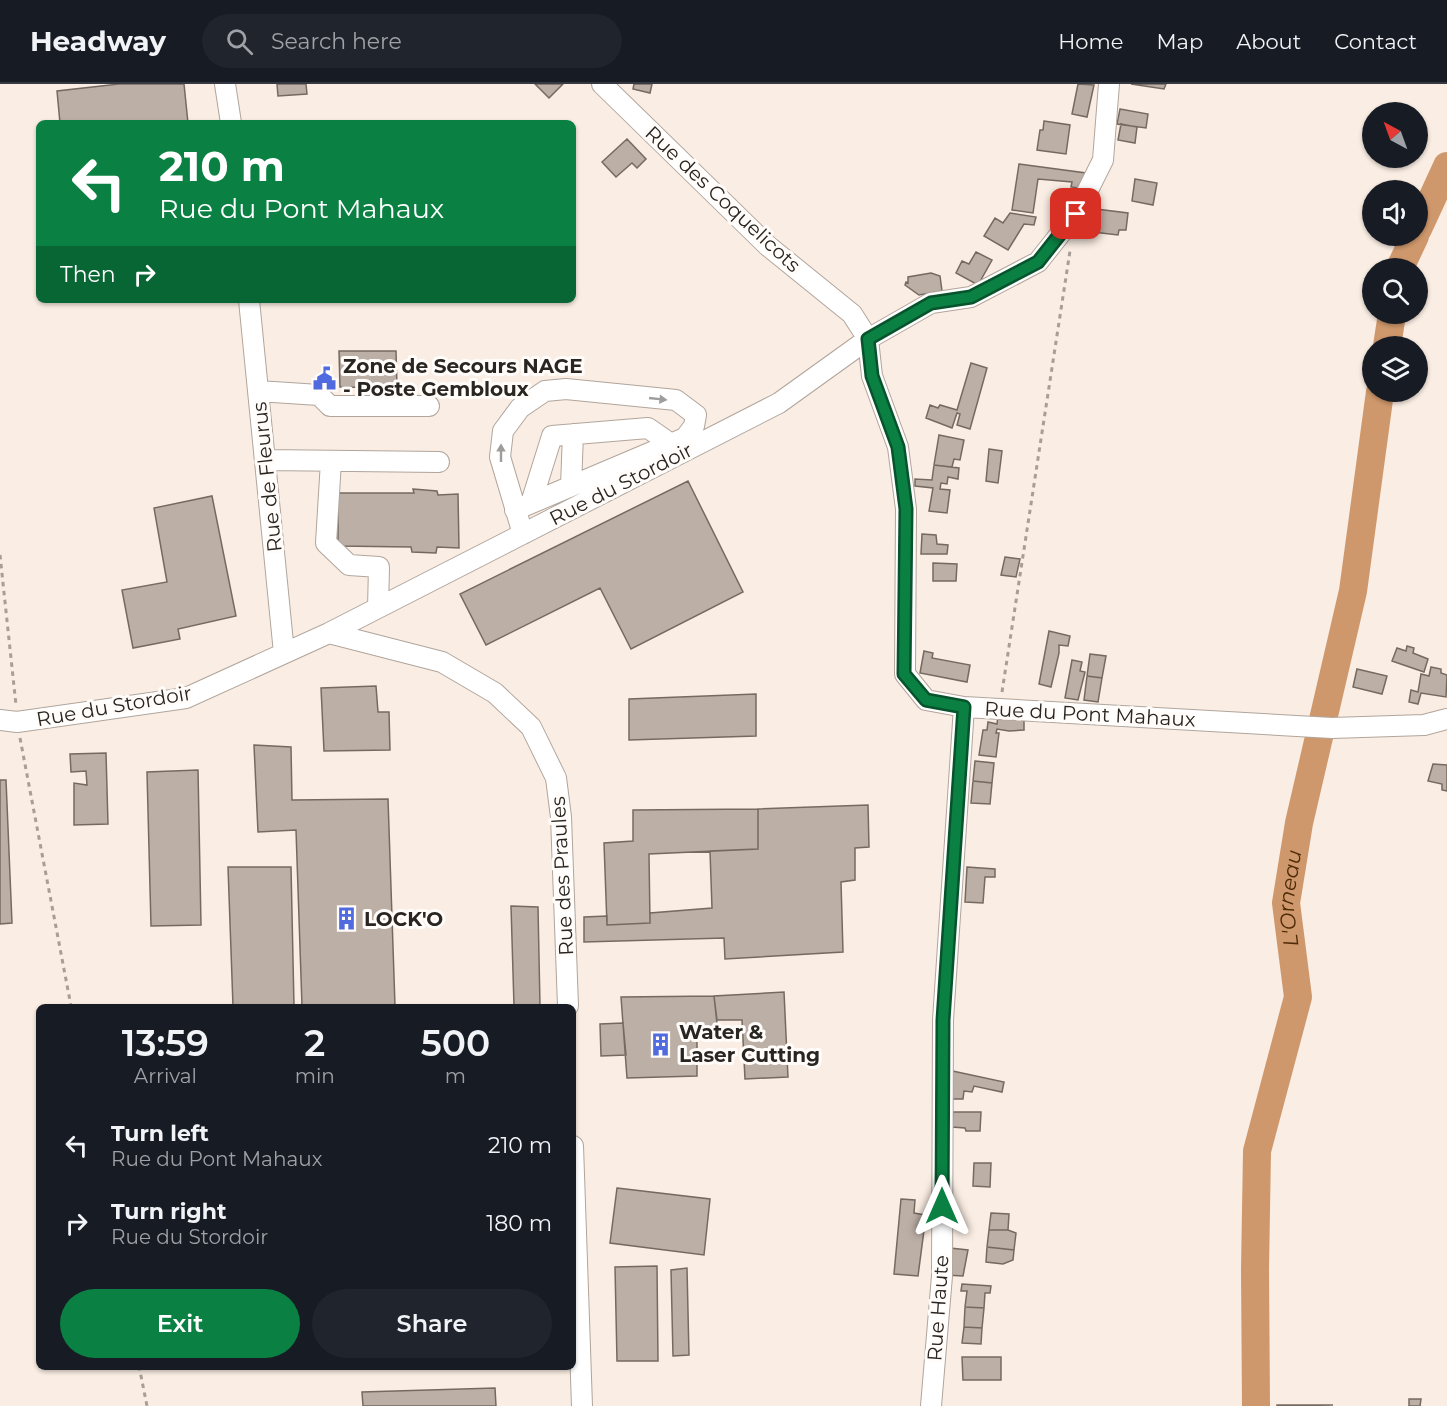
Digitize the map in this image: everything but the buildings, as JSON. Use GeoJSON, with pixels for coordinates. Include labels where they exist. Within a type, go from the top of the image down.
{"type":"FeatureCollection","features":[{"type":"Feature","properties":{"kind":"street"},"geometry":{"type":"LineString","coordinates":[[225,84],[231,120]]}},
{"type":"Feature","properties":{"kind":"street","name":"Rue des Coquelicots"},"geometry":{"type":"LineString","coordinates":[[602,84],[768,246],[852,314],[868,339]]}},
{"type":"Feature","properties":{"kind":"street","name":"Rue du Stordoir"},"geometry":{"type":"LineString","coordinates":[[9,721],[186,698],[329,633],[779,403],[868,339],[931,303],[971,297],[1038,262],[1076,214],[1103,160],[1109,84]]}},
{"type":"Feature","properties":{"kind":"street","name":"Rue de Fleurus"},"geometry":{"type":"LineString","coordinates":[[249,303],[284,653]]}},
{"type":"Feature","properties":{"kind":"street","name":"Rue du Pont Mahaux"},"geometry":{"type":"LineString","coordinates":[[868,339],[872,376],[898,447],[906,509],[904,674],[926,700],[964,707],[1332,728],[1424,725],[1447,719]]}},
{"type":"Feature","properties":{"kind":"street"},"geometry":{"type":"LineString","coordinates":[[566,389],[676,400],[696,415],[694,426],[685,438],[523,506],[500,457],[503,430],[520,408],[545,391],[566,389]]}},
{"type":"Feature","properties":{"kind":"street"},"geometry":{"type":"LineString","coordinates":[[258,391],[319,395],[330,406],[429,406]]}},
{"type":"Feature","properties":{"kind":"street"},"geometry":{"type":"LineString","coordinates":[[523,534],[523,506],[552,436],[648,428],[671,444]]}},
{"type":"Feature","properties":{"kind":"street"},"geometry":{"type":"LineString","coordinates":[[571,486],[573,434]]}},
{"type":"Feature","properties":{"kind":"street"},"geometry":{"type":"LineString","coordinates":[[265,460],[438,462]]}},
{"type":"Feature","properties":{"kind":"street"},"geometry":{"type":"LineString","coordinates":[[331,461],[326,543],[349,565],[379,567],[378,608]]}},
{"type":"Feature","properties":{"kind":"street","name":"Rue des Praules"},"geometry":{"type":"LineString","coordinates":[[329,633],[442,662],[495,693],[531,727],[556,778],[561,817],[568,1004]]}},
{"type":"Feature","properties":{"kind":"street","name":"Rue Haute"},"geometry":{"type":"LineString","coordinates":[[931,1406],[942,1276],[943,1020],[964,707]]}},
{"type":"Feature","properties":{"kind":"street"},"geometry":{"type":"LineString","coordinates":[[576,1233],[582,1406]]}},
{"type":"Feature","properties":{"kind":"path"},"geometry":{"type":"LineString","coordinates":[[999,709],[1070,249]]}},
{"type":"Feature","properties":{"kind":"path"},"geometry":{"type":"LineString","coordinates":[[0,555],[9,721],[71,1004]]}},
{"type":"Feature","properties":{"kind":"path"},"geometry":{"type":"LineString","coordinates":[[140,1370],[147,1406]]}},
{"type":"Feature","properties":{"kind":"waterway","name":"L'Orneau"},"geometry":{"type":"LineString","coordinates":[[1428,207],[1447,166]]}},
{"type":"Feature","properties":{"kind":"waterway","name":"L'Orneau"},"geometry":{"type":"LineString","coordinates":[[1405,258],[1410,246]]}},
{"type":"Feature","properties":{"kind":"waterway","name":"L'Orneau"},"geometry":{"type":"LineString","coordinates":[[1389,336],[1390,324]]}},
{"type":"Feature","properties":{"kind":"waterway","name":"L'Orneau"},"geometry":{"type":"LineString","coordinates":[[1256,1406],[1257,1151],[1298,997],[1286,903],[1299,823],[1353,591],[1379,402]]}},
{"type":"Feature","properties":{"kind":"place","name":"Zone de Secours NAGE - Poste Gembloux"},"geometry":{"type":"Point","coordinates":[325,378]}},
{"type":"Feature","properties":{"kind":"place","name":"LOCK'O"},"geometry":{"type":"Point","coordinates":[346,919]}},
{"type":"Feature","properties":{"kind":"place","name":"Water & Laser Cutting"},"geometry":{"type":"Point","coordinates":[661,1044]}},
{"type":"Feature","properties":{"kind":"route"},"geometry":{"type":"LineString","coordinates":[[942,1206],[943,1020],[964,707],[926,700],[904,674],[906,509],[898,447],[872,376],[868,339],[931,303],[971,297],[1038,262],[1076,214]]}}]}
